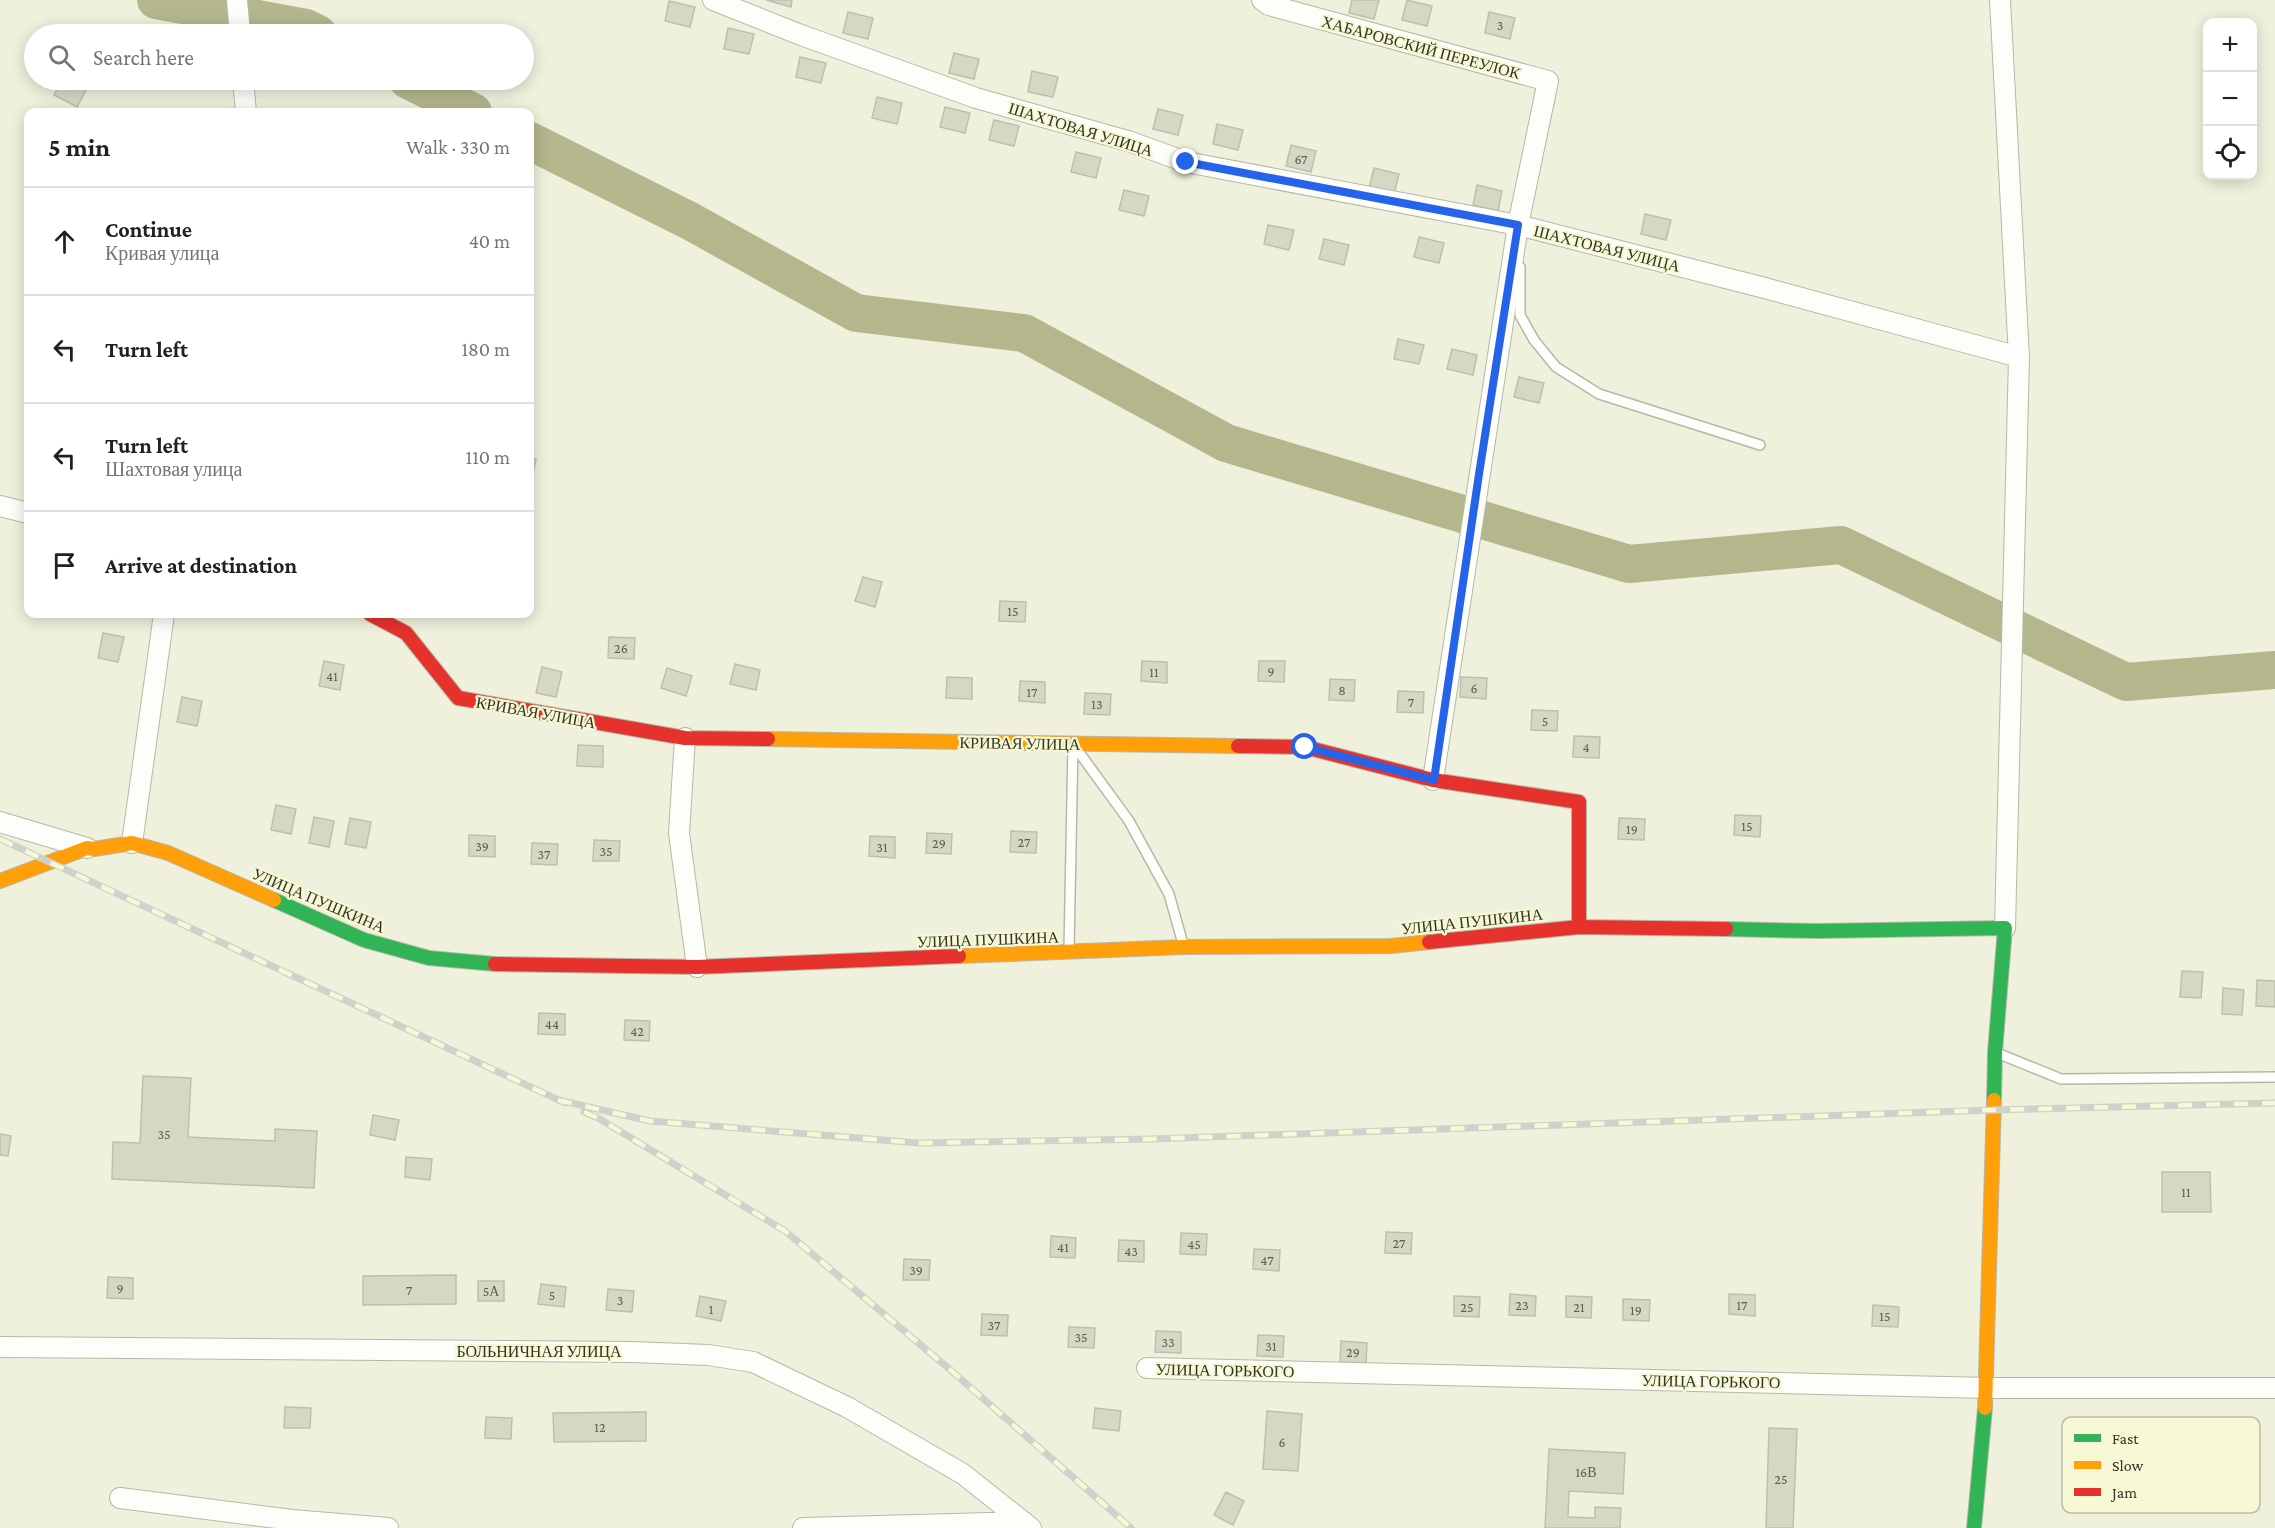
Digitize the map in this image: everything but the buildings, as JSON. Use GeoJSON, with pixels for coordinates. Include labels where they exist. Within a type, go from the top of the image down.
{"type":"FeatureCollection","features":[{"type":"Feature","properties":{"kind":"main road","name":"КРИВАЯ УЛИЦА"},"geometry":{"type":"LineString","coordinates":[[377,618],[406,633],[458,698],[685,738],[1305,747],[1434,780],[1579,802],[1579,927]]}},
{"type":"Feature","properties":{"kind":"main road","name":"УЛИЦА ПУШКИНА"},"geometry":{"type":"LineString","coordinates":[[0,882],[87,848],[132,843],[168,853],[364,940],[429,958],[492,964],[697,967],[1069,953],[1184,946],[1391,946],[1579,927],[1817,931],[2005,928]]}},
{"type":"Feature","properties":{"kind":"main road"},"geometry":{"type":"LineString","coordinates":[[1974,1528],[1987,1388],[1995,1052],[2005,928]]}},
{"type":"Feature","properties":{"kind":"street"},"geometry":{"type":"LineString","coordinates":[[237,0],[239,24]]}},
{"type":"Feature","properties":{"kind":"street","name":"ШАХТОВАЯ УЛИЦА"},"geometry":{"type":"LineString","coordinates":[[713,0],[801,35],[976,98],[1128,141],[1186,162],[1518,225],[1761,287],[2019,357]]}},
{"type":"Feature","properties":{"kind":"street","name":"ХАБАРОВСКИЙ ПЕРЕУЛОК"},"geometry":{"type":"LineString","coordinates":[[1262,0],[1269,5],[1548,81],[1518,225]]}},
{"type":"Feature","properties":{"kind":"street"},"geometry":{"type":"LineString","coordinates":[[2000,0],[2019,357],[2005,928]]}},
{"type":"Feature","properties":{"kind":"street"},"geometry":{"type":"LineString","coordinates":[[244,90],[246,108]]}},
{"type":"Feature","properties":{"kind":"street"},"geometry":{"type":"LineString","coordinates":[[1434,780],[1518,225]]}},
{"type":"Feature","properties":{"kind":"street"},"geometry":{"type":"LineString","coordinates":[[0,506],[24,512]]}},
{"type":"Feature","properties":{"kind":"street"},"geometry":{"type":"LineString","coordinates":[[132,843],[163,618]]}},
{"type":"Feature","properties":{"kind":"street"},"geometry":{"type":"LineString","coordinates":[[685,738],[679,833],[697,967]]}},
{"type":"Feature","properties":{"kind":"street"},"geometry":{"type":"LineString","coordinates":[[0,822],[87,848]]}},
{"type":"Feature","properties":{"kind":"street","name":"БОЛЬНИЧНАЯ УЛИЦА"},"geometry":{"type":"LineString","coordinates":[[0,1347],[708,1354],[753,1362],[847,1407],[963,1474],[1028,1525]]}},
{"type":"Feature","properties":{"kind":"street","name":"УЛИЦА ГОРЬКОГО"},"geometry":{"type":"LineString","coordinates":[[1147,1368],[1987,1388],[2275,1388]]}},
{"type":"Feature","properties":{"kind":"street"},"geometry":{"type":"LineString","coordinates":[[120,1498],[292,1520],[388,1528]]}},
{"type":"Feature","properties":{"kind":"street"},"geometry":{"type":"LineString","coordinates":[[802,1528],[1028,1525]]}},
{"type":"Feature","properties":{"kind":"lane"},"geometry":{"type":"LineString","coordinates":[[1518,225],[1520,315],[1534,340],[1556,368],[1599,394],[1760,445]]}},
{"type":"Feature","properties":{"kind":"lane"},"geometry":{"type":"LineString","coordinates":[[1073,744],[1130,821],[1169,894],[1184,946]]}},
{"type":"Feature","properties":{"kind":"lane"},"geometry":{"type":"LineString","coordinates":[[1069,953],[1073,744]]}},
{"type":"Feature","properties":{"kind":"lane"},"geometry":{"type":"LineString","coordinates":[[1995,1052],[2061,1079],[2275,1077]]}},
{"type":"Feature","properties":{"kind":"waterway"},"geometry":{"type":"LineString","coordinates":[[156,0],[285,24]]}},
{"type":"Feature","properties":{"kind":"waterway"},"geometry":{"type":"LineString","coordinates":[[428,90],[465,108]]}},
{"type":"Feature","properties":{"kind":"waterway"},"geometry":{"type":"LineString","coordinates":[[534,143],[690,221],[856,313],[1024,333],[1226,443],[1629,564],[1841,545],[2126,682],[2275,670]]}},
{"type":"Feature","properties":{"kind":"railway"},"geometry":{"type":"LineString","coordinates":[[0,839],[565,1103]]}},
{"type":"Feature","properties":{"kind":"railway"},"geometry":{"type":"LineString","coordinates":[[558,1100],[650,1121],[919,1143],[1151,1139],[1993,1110],[2275,1103]]}},
{"type":"Feature","properties":{"kind":"railway"},"geometry":{"type":"LineString","coordinates":[[584,1112],[598,1118],[785,1231],[947,1367],[1131,1528]]}},
{"type":"Feature","properties":{"kind":"traffic: fast"},"geometry":{"type":"LineString","coordinates":[[274,900],[364,940],[429,958],[495,964]]}},
{"type":"Feature","properties":{"kind":"traffic: fast"},"geometry":{"type":"LineString","coordinates":[[1726,929],[1817,931],[2005,928],[1995,1052],[1994,1100]]}},
{"type":"Feature","properties":{"kind":"traffic: fast"},"geometry":{"type":"LineString","coordinates":[[1974,1528],[1985,1408]]}},
{"type":"Feature","properties":{"kind":"traffic: slow"},"geometry":{"type":"LineString","coordinates":[[768,739],[1238,746]]}},
{"type":"Feature","properties":{"kind":"traffic: slow"},"geometry":{"type":"LineString","coordinates":[[0,881],[87,848],[132,843],[168,853],[274,900]]}},
{"type":"Feature","properties":{"kind":"traffic: slow"},"geometry":{"type":"LineString","coordinates":[[959,956],[1184,947],[1391,946],[1429,942]]}},
{"type":"Feature","properties":{"kind":"traffic: slow"},"geometry":{"type":"LineString","coordinates":[[1985,1408],[1994,1100]]}},
{"type":"Feature","properties":{"kind":"traffic: jam"},"geometry":{"type":"LineString","coordinates":[[378,618],[406,633],[458,698],[685,738],[768,739]]}},
{"type":"Feature","properties":{"kind":"traffic: jam"},"geometry":{"type":"LineString","coordinates":[[1238,746],[1305,747],[1433,780],[1579,802],[1579,927]]}},
{"type":"Feature","properties":{"kind":"traffic: jam"},"geometry":{"type":"LineString","coordinates":[[1429,942],[1579,927],[1726,929]]}},
{"type":"Feature","properties":{"kind":"traffic: jam"},"geometry":{"type":"LineString","coordinates":[[495,964],[697,967],[959,956]]}},
{"type":"Feature","properties":{"kind":"route"},"geometry":{"type":"LineString","coordinates":[[1186,162],[1518,225],[1434,780],[1305,747]]}}]}
